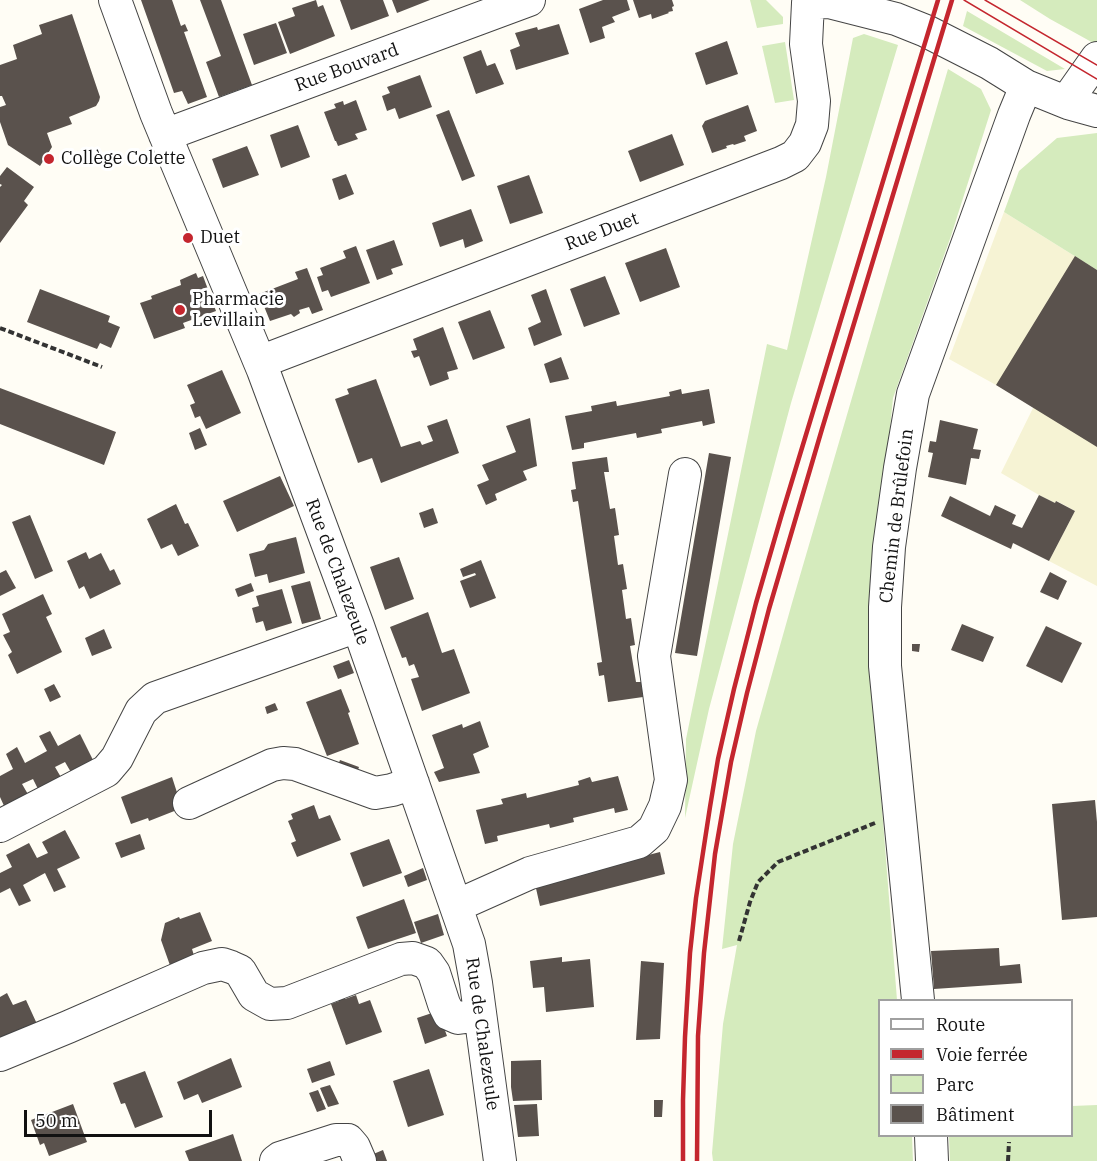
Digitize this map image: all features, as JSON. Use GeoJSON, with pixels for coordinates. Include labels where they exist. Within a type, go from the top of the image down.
{"type":"FeatureCollection","features":[{"type":"Feature","properties":{"kind":"street","name":"Rue de Chalezeule"},"geometry":{"type":"LineString","coordinates":[[115,0],[165,135],[260,362],[358,626],[469,944],[500,1161]]}},
{"type":"Feature","properties":{"kind":"street","name":"Rue Bouvard"},"geometry":{"type":"LineString","coordinates":[[165,135],[529,0]]}},
{"type":"Feature","properties":{"kind":"street"},"geometry":{"type":"LineString","coordinates":[[807,1],[829,2],[896,19],[989,63],[1026,86],[1082,107]]}},
{"type":"Feature","properties":{"kind":"street","name":"Rue Duet"},"geometry":{"type":"LineString","coordinates":[[260,362],[770,168],[795,156],[805,143],[812,125],[814,101],[806,44],[807,1]]}},
{"type":"Feature","properties":{"kind":"street"},"geometry":{"type":"LineString","coordinates":[[1082,107],[1073,92],[1097,58]]}},
{"type":"Feature","properties":{"kind":"street","name":"Chemin de Brûlefoin"},"geometry":{"type":"LineString","coordinates":[[918,999],[885,666],[885,607],[889,547],[913,394],[1026,86]]}},
{"type":"Feature","properties":{"kind":"street"},"geometry":{"type":"LineString","coordinates":[[456,906],[530,873],[639,842],[654,829],[664,806],[671,780],[654,656],[686,474]]}},
{"type":"Feature","properties":{"kind":"street"},"geometry":{"type":"LineString","coordinates":[[0,826],[106,771],[117,758],[141,711],[155,698],[358,626]]}},
{"type":"Feature","properties":{"kind":"street"},"geometry":{"type":"LineString","coordinates":[[189,803],[272,765],[283,763],[295,764],[375,793],[413,783]]}},
{"type":"Feature","properties":{"kind":"street"},"geometry":{"type":"LineString","coordinates":[[0,1055],[203,968],[222,964],[240,971],[254,995],[270,1004],[287,1003],[401,960],[412,958],[427,963],[434,973],[449,1014],[458,1018],[480,1015]]}},
{"type":"Feature","properties":{"kind":"street"},"geometry":{"type":"LineString","coordinates":[[931,1137],[932,1161]]}},
{"type":"Feature","properties":{"kind":"street"},"geometry":{"type":"LineString","coordinates":[[276,1161],[336,1140],[348,1140],[360,1161]]}},
{"type":"Feature","properties":{"kind":"path"},"geometry":{"type":"LineString","coordinates":[[0,328],[102,367]]}},
{"type":"Feature","properties":{"kind":"path"},"geometry":{"type":"LineString","coordinates":[[739,941],[758,882],[778,862],[900,813]]}},
{"type":"Feature","properties":{"kind":"path"},"geometry":{"type":"LineString","coordinates":[[1008,1161],[1009,1142]]}},
{"type":"Feature","properties":{"kind":"shaded area"},"geometry":{"type":"Polygon","coordinates":[[[1004,212],[1097,270],[1097,586],[1049,561],[1075,511],[1057,501],[1055,503],[1039,495],[1001,473],[1034,406],[949,359],[1004,212]]]}},
{"type":"Feature","properties":{"kind":"green space"},"geometry":{"type":"Polygon","coordinates":[[[750,0],[766,0],[783,17],[783,24],[757,28],[750,0]]]}},
{"type":"Feature","properties":{"kind":"green space"},"geometry":{"type":"Polygon","coordinates":[[[1020,0],[1097,0],[1097,45],[1050,19],[1020,0]]]}},
{"type":"Feature","properties":{"kind":"green space"},"geometry":{"type":"Polygon","coordinates":[[[967,11],[1065,69],[1047,71],[963,26],[967,11]]]}},
{"type":"Feature","properties":{"kind":"green space"},"geometry":{"type":"Polygon","coordinates":[[[864,34],[898,45],[791,403],[709,709],[685,818],[686,739],[767,344],[787,350],[826,177],[853,38],[864,34]]]}},
{"type":"Feature","properties":{"kind":"green space"},"geometry":{"type":"Polygon","coordinates":[[[785,42],[794,100],[775,103],[762,46],[785,42]]]}},
{"type":"Feature","properties":{"kind":"green space"},"geometry":{"type":"Polygon","coordinates":[[[948,69],[981,89],[991,110],[951,236],[893,398],[869,642],[897,999],[878,999],[878,1137],[912,1137],[913,1161],[713,1161],[723,1024],[737,945],[722,949],[733,844],[756,731],[948,69]]]}},
{"type":"Feature","properties":{"kind":"green space"},"geometry":{"type":"Polygon","coordinates":[[[1097,133],[1097,270],[1004,212],[1019,171],[1057,138],[1097,133]]]}},
{"type":"Feature","properties":{"kind":"green space"},"geometry":{"type":"Polygon","coordinates":[[[1097,1105],[1097,1161],[950,1161],[949,1137],[1073,1137],[1073,1106],[1097,1105]]]}},
{"type":"Feature","properties":{"kind":"building"},"geometry":{"type":"Polygon","coordinates":[[[141,0],[172,0],[181,26],[185,24],[188,31],[184,32],[207,97],[188,104],[182,91],[174,93],[141,0]]]}},
{"type":"Feature","properties":{"kind":"building"},"geometry":{"type":"Polygon","coordinates":[[[200,0],[221,0],[252,85],[219,97],[206,62],[221,56],[200,0]]]}},
{"type":"Feature","properties":{"kind":"building"},"geometry":{"type":"Polygon","coordinates":[[[316,0],[318,7],[323,5],[335,36],[290,54],[278,22],[295,16],[292,8],[316,0]]]}},
{"type":"Feature","properties":{"kind":"building"},"geometry":{"type":"Polygon","coordinates":[[[340,0],[383,0],[389,16],[351,30],[340,0]]]}},
{"type":"Feature","properties":{"kind":"building"},"geometry":{"type":"Polygon","coordinates":[[[392,0],[430,0],[397,13],[392,0]]]}},
{"type":"Feature","properties":{"kind":"building"},"geometry":{"type":"Polygon","coordinates":[[[603,0],[627,0],[630,10],[612,17],[615,22],[602,27],[605,38],[590,43],[579,9],[603,0]]]}},
{"type":"Feature","properties":{"kind":"building"},"geometry":{"type":"Polygon","coordinates":[[[633,0],[672,0],[673,11],[652,19],[651,14],[639,18],[633,0]]]}},
{"type":"Feature","properties":{"kind":"building"},"geometry":{"type":"Polygon","coordinates":[[[72,14],[100,97],[96,106],[69,117],[72,124],[47,133],[52,147],[40,166],[8,145],[0,122],[0,107],[6,105],[0,96],[0,65],[17,59],[13,45],[42,34],[39,25],[72,14]]]}},
{"type":"Feature","properties":{"kind":"building"},"geometry":{"type":"Polygon","coordinates":[[[276,23],[287,53],[254,65],[243,34],[276,23]]]}},
{"type":"Feature","properties":{"kind":"building"},"geometry":{"type":"Polygon","coordinates":[[[559,24],[569,54],[516,70],[510,50],[520,46],[515,33],[559,24]]]}},
{"type":"Feature","properties":{"kind":"building"},"geometry":{"type":"Polygon","coordinates":[[[727,41],[738,74],[706,85],[695,53],[727,41]]]}},
{"type":"Feature","properties":{"kind":"building"},"geometry":{"type":"Polygon","coordinates":[[[481,50],[487,66],[495,63],[504,84],[476,94],[463,57],[481,50]]]}},
{"type":"Feature","properties":{"kind":"building"},"geometry":{"type":"Polygon","coordinates":[[[420,75],[432,107],[399,119],[395,108],[387,111],[382,96],[390,93],[387,87],[420,75]]]}},
{"type":"Feature","properties":{"kind":"building"},"geometry":{"type":"Polygon","coordinates":[[[356,100],[367,130],[355,134],[358,139],[338,146],[324,112],[336,108],[334,104],[343,101],[344,105],[356,100]]]}},
{"type":"Feature","properties":{"kind":"building"},"geometry":{"type":"Polygon","coordinates":[[[748,105],[757,131],[744,136],[746,141],[726,146],[727,148],[712,153],[702,126],[705,121],[748,105]]]}},
{"type":"Feature","properties":{"kind":"building"},"geometry":{"type":"Polygon","coordinates":[[[449,110],[475,176],[462,181],[436,115],[449,110]]]}},
{"type":"Feature","properties":{"kind":"building"},"geometry":{"type":"Polygon","coordinates":[[[298,125],[310,157],[281,168],[270,135],[298,125]]]}},
{"type":"Feature","properties":{"kind":"building"},"geometry":{"type":"Polygon","coordinates":[[[672,134],[684,165],[640,182],[628,151],[672,134]]]}},
{"type":"Feature","properties":{"kind":"building"},"geometry":{"type":"Polygon","coordinates":[[[247,146],[259,175],[223,188],[212,159],[247,146]]]}},
{"type":"Feature","properties":{"kind":"building"},"geometry":{"type":"Polygon","coordinates":[[[7,167],[34,187],[24,201],[28,205],[0,243],[0,187],[2,185],[0,176],[7,167]]]}},
{"type":"Feature","properties":{"kind":"building"},"geometry":{"type":"Polygon","coordinates":[[[346,174],[354,194],[339,200],[332,179],[346,174]]]}},
{"type":"Feature","properties":{"kind":"building"},"geometry":{"type":"Polygon","coordinates":[[[529,175],[543,213],[510,224],[497,186],[529,175]]]}},
{"type":"Feature","properties":{"kind":"building"},"geometry":{"type":"Polygon","coordinates":[[[471,209],[483,241],[465,248],[463,239],[440,247],[432,223],[471,209]]]}},
{"type":"Feature","properties":{"kind":"building"},"geometry":{"type":"Polygon","coordinates":[[[394,240],[403,265],[391,269],[393,274],[377,280],[366,250],[394,240]]]}},
{"type":"Feature","properties":{"kind":"building"},"geometry":{"type":"Polygon","coordinates":[[[356,246],[370,283],[331,297],[328,290],[322,292],[317,277],[323,275],[320,268],[346,258],[343,251],[356,246]]]}},
{"type":"Feature","properties":{"kind":"building"},"geometry":{"type":"Polygon","coordinates":[[[666,248],[680,287],[640,302],[625,263],[666,248]]]}},
{"type":"Feature","properties":{"kind":"building"},"geometry":{"type":"Polygon","coordinates":[[[1075,256],[1097,270],[1097,447],[996,385],[1075,256]]]}},
{"type":"Feature","properties":{"kind":"building"},"geometry":{"type":"Polygon","coordinates":[[[307,268],[323,310],[312,314],[309,307],[299,310],[300,313],[294,317],[291,314],[270,321],[259,294],[298,279],[295,272],[307,268]]]}},
{"type":"Feature","properties":{"kind":"building"},"geometry":{"type":"Polygon","coordinates":[[[196,273],[198,278],[203,276],[216,311],[183,323],[185,328],[154,339],[140,303],[152,299],[151,296],[181,285],[180,280],[196,273]]]}},
{"type":"Feature","properties":{"kind":"building"},"geometry":{"type":"Polygon","coordinates":[[[605,276],[620,314],[584,327],[570,289],[605,276]]]}},
{"type":"Feature","properties":{"kind":"building"},"geometry":{"type":"Polygon","coordinates":[[[40,289],[110,316],[108,322],[120,327],[111,348],[100,343],[97,349],[27,322],[40,289]]]}},
{"type":"Feature","properties":{"kind":"building"},"geometry":{"type":"Polygon","coordinates":[[[546,289],[562,335],[534,346],[528,328],[541,322],[531,295],[546,289]]]}},
{"type":"Feature","properties":{"kind":"building"},"geometry":{"type":"Polygon","coordinates":[[[490,310],[505,348],[473,360],[458,322],[490,310]]]}},
{"type":"Feature","properties":{"kind":"building"},"geometry":{"type":"Polygon","coordinates":[[[443,327],[458,369],[447,372],[449,379],[430,386],[419,356],[414,358],[411,351],[417,350],[413,339],[443,327]]]}},
{"type":"Feature","properties":{"kind":"building"},"geometry":{"type":"Polygon","coordinates":[[[561,357],[569,379],[550,383],[544,364],[561,357]]]}},
{"type":"Feature","properties":{"kind":"building"},"geometry":{"type":"Polygon","coordinates":[[[222,370],[241,413],[206,429],[200,416],[195,418],[190,405],[195,403],[187,385],[222,370]]]}},
{"type":"Feature","properties":{"kind":"building"},"geometry":{"type":"Polygon","coordinates":[[[376,379],[401,447],[420,441],[422,445],[433,441],[427,426],[447,419],[459,453],[381,483],[372,458],[358,463],[335,399],[349,394],[347,389],[376,379]]]}},
{"type":"Feature","properties":{"kind":"building"},"geometry":{"type":"Polygon","coordinates":[[[0,388],[116,432],[104,465],[0,424],[0,388]]]}},
{"type":"Feature","properties":{"kind":"building"},"geometry":{"type":"Polygon","coordinates":[[[681,389],[682,394],[709,389],[715,423],[703,426],[702,421],[661,429],[662,433],[637,438],[636,433],[584,443],[584,448],[572,450],[565,416],[592,411],[591,406],[616,401],[617,406],[670,396],[669,392],[681,389]]]}},
{"type":"Feature","properties":{"kind":"building"},"geometry":{"type":"Polygon","coordinates":[[[530,418],[537,466],[523,471],[527,480],[495,494],[497,500],[486,505],[477,485],[489,480],[482,465],[516,452],[506,426],[530,418]]]}},
{"type":"Feature","properties":{"kind":"building"},"geometry":{"type":"Polygon","coordinates":[[[940,420],[978,429],[973,449],[981,450],[979,459],[971,458],[966,485],[928,477],[933,453],[928,452],[930,441],[936,442],[940,420]]]}},
{"type":"Feature","properties":{"kind":"building"},"geometry":{"type":"Polygon","coordinates":[[[200,428],[207,445],[195,450],[189,433],[200,428]]]}},
{"type":"Feature","properties":{"kind":"building"},"geometry":{"type":"Polygon","coordinates":[[[709,453],[731,457],[697,656],[675,653],[709,453]]]}},
{"type":"Feature","properties":{"kind":"building"},"geometry":{"type":"Polygon","coordinates":[[[607,457],[609,472],[604,472],[610,509],[615,508],[619,535],[614,536],[618,565],[623,564],[627,589],[622,590],[626,619],[631,618],[635,645],[630,646],[636,682],[641,682],[643,697],[608,702],[604,675],[599,676],[597,663],[602,662],[578,501],[573,502],[571,490],[576,489],[572,462],[607,457]]]}},
{"type":"Feature","properties":{"kind":"building"},"geometry":{"type":"Polygon","coordinates":[[[280,476],[294,506],[237,532],[223,501],[280,476]]]}},
{"type":"Feature","properties":{"kind":"building"},"geometry":{"type":"Polygon","coordinates":[[[1039,495],[1075,511],[1049,561],[1013,543],[1011,549],[941,516],[950,496],[990,516],[995,505],[1016,515],[1012,524],[1022,528],[1039,495]]]}},
{"type":"Feature","properties":{"kind":"building"},"geometry":{"type":"Polygon","coordinates":[[[176,504],[199,546],[178,556],[172,544],[161,549],[147,519],[176,504]]]}},
{"type":"Feature","properties":{"kind":"building"},"geometry":{"type":"Polygon","coordinates":[[[433,508],[438,523],[424,528],[419,513],[433,508]]]}},
{"type":"Feature","properties":{"kind":"building"},"geometry":{"type":"Polygon","coordinates":[[[30,515],[53,571],[35,579],[12,522],[30,515]]]}},
{"type":"Feature","properties":{"kind":"building"},"geometry":{"type":"Polygon","coordinates":[[[296,537],[305,573],[269,583],[267,574],[255,577],[249,554],[264,550],[268,544],[296,537]]]}},
{"type":"Feature","properties":{"kind":"building"},"geometry":{"type":"Polygon","coordinates":[[[86,552],[89,559],[101,553],[110,571],[114,569],[121,584],[90,599],[84,586],[79,589],[67,561],[86,552]]]}},
{"type":"Feature","properties":{"kind":"building"},"geometry":{"type":"Polygon","coordinates":[[[399,557],[414,599],[385,610],[370,567],[399,557]]]}},
{"type":"Feature","properties":{"kind":"building"},"geometry":{"type":"Polygon","coordinates":[[[481,560],[496,598],[470,608],[460,581],[476,575],[475,573],[463,577],[460,569],[481,560]]]}},
{"type":"Feature","properties":{"kind":"building"},"geometry":{"type":"Polygon","coordinates":[[[6,570],[16,588],[0,596],[0,573],[6,570]]]}},
{"type":"Feature","properties":{"kind":"building"},"geometry":{"type":"Polygon","coordinates":[[[1050,572],[1067,581],[1058,600],[1040,592],[1050,572]]]}},
{"type":"Feature","properties":{"kind":"building"},"geometry":{"type":"Polygon","coordinates":[[[310,581],[321,619],[302,624],[291,586],[310,581]]]}},
{"type":"Feature","properties":{"kind":"building"},"geometry":{"type":"Polygon","coordinates":[[[251,583],[254,591],[238,597],[235,589],[251,583]]]}},
{"type":"Feature","properties":{"kind":"building"},"geometry":{"type":"Polygon","coordinates":[[[282,589],[292,623],[266,631],[263,621],[256,623],[252,608],[259,606],[256,596],[282,589]]]}},
{"type":"Feature","properties":{"kind":"building"},"geometry":{"type":"Polygon","coordinates":[[[43,594],[52,614],[46,617],[62,652],[17,674],[8,655],[12,652],[3,635],[10,632],[2,614],[43,594]]]}},
{"type":"Feature","properties":{"kind":"building"},"geometry":{"type":"Polygon","coordinates":[[[428,612],[442,653],[454,649],[470,693],[422,711],[411,679],[419,677],[414,664],[409,666],[406,657],[402,658],[390,627],[428,612]]]}},
{"type":"Feature","properties":{"kind":"building"},"geometry":{"type":"Polygon","coordinates":[[[962,624],[994,637],[983,662],[951,650],[962,624]]]}},
{"type":"Feature","properties":{"kind":"building"},"geometry":{"type":"Polygon","coordinates":[[[1046,626],[1082,643],[1062,683],[1026,666],[1046,626]]]}},
{"type":"Feature","properties":{"kind":"building"},"geometry":{"type":"Polygon","coordinates":[[[104,629],[112,648],[92,656],[85,638],[104,629]]]}},
{"type":"Feature","properties":{"kind":"building"},"geometry":{"type":"Polygon","coordinates":[[[912,644],[920,644],[919,652],[912,651],[912,644]]]}},
{"type":"Feature","properties":{"kind":"building"},"geometry":{"type":"Polygon","coordinates":[[[349,660],[354,673],[338,679],[333,666],[349,660]]]}},
{"type":"Feature","properties":{"kind":"building"},"geometry":{"type":"Polygon","coordinates":[[[54,684],[61,697],[50,702],[44,689],[54,684]]]}},
{"type":"Feature","properties":{"kind":"building"},"geometry":{"type":"Polygon","coordinates":[[[341,689],[359,744],[327,756],[306,702],[341,689]]]}},
{"type":"Feature","properties":{"kind":"building"},"geometry":{"type":"Polygon","coordinates":[[[275,703],[278,710],[267,714],[265,707],[275,703]]]}},
{"type":"Feature","properties":{"kind":"building"},"geometry":{"type":"Polygon","coordinates":[[[480,721],[489,747],[473,754],[480,773],[439,782],[434,772],[444,768],[432,735],[462,724],[463,728],[480,721]]]}},
{"type":"Feature","properties":{"kind":"building"},"geometry":{"type":"Polygon","coordinates":[[[50,731],[58,746],[80,734],[94,762],[72,774],[65,762],[55,767],[62,779],[39,791],[33,779],[22,784],[29,796],[5,808],[0,797],[0,776],[13,769],[6,754],[17,747],[25,763],[47,751],[39,736],[50,731]]]}},
{"type":"Feature","properties":{"kind":"building"},"geometry":{"type":"Polygon","coordinates":[[[340,760],[359,767],[355,778],[336,770],[340,760]]]}},
{"type":"Feature","properties":{"kind":"building"},"geometry":{"type":"Polygon","coordinates":[[[618,776],[628,810],[615,813],[614,808],[573,818],[574,822],[550,828],[549,824],[497,836],[498,841],[485,844],[476,810],[503,804],[501,799],[526,793],[527,798],[579,785],[578,781],[590,777],[592,782],[618,776]]]}},
{"type":"Feature","properties":{"kind":"building"},"geometry":{"type":"Polygon","coordinates":[[[172,777],[182,808],[149,821],[148,818],[131,824],[121,797],[172,777]]]}},
{"type":"Feature","properties":{"kind":"building"},"geometry":{"type":"Polygon","coordinates":[[[1095,800],[1097,917],[1062,920],[1052,804],[1095,800]]]}},
{"type":"Feature","properties":{"kind":"building"},"geometry":{"type":"Polygon","coordinates":[[[314,805],[319,819],[330,815],[341,840],[297,857],[291,843],[296,841],[288,821],[293,819],[291,814],[314,805]]]}},
{"type":"Feature","properties":{"kind":"building"},"geometry":{"type":"Polygon","coordinates":[[[65,830],[80,858],[57,869],[66,887],[54,892],[45,873],[23,885],[31,901],[19,906],[10,888],[0,893],[0,873],[12,867],[6,855],[29,843],[37,858],[48,853],[42,842],[65,830]]]}},
{"type":"Feature","properties":{"kind":"building"},"geometry":{"type":"Polygon","coordinates":[[[140,834],[145,849],[121,858],[115,843],[140,834]]]}},
{"type":"Feature","properties":{"kind":"building"},"geometry":{"type":"Polygon","coordinates":[[[389,839],[402,873],[363,887],[350,853],[389,839]]]}},
{"type":"Feature","properties":{"kind":"building"},"geometry":{"type":"Polygon","coordinates":[[[660,852],[665,874],[540,906],[535,884],[660,852]]]}},
{"type":"Feature","properties":{"kind":"building"},"geometry":{"type":"Polygon","coordinates":[[[423,868],[427,880],[408,887],[404,876],[423,868]]]}},
{"type":"Feature","properties":{"kind":"building"},"geometry":{"type":"Polygon","coordinates":[[[404,899],[416,933],[368,949],[356,917],[404,899]]]}},
{"type":"Feature","properties":{"kind":"building"},"geometry":{"type":"Polygon","coordinates":[[[200,912],[212,941],[192,949],[196,962],[172,971],[161,940],[165,923],[200,912]]]}},
{"type":"Feature","properties":{"kind":"building"},"geometry":{"type":"Polygon","coordinates":[[[438,914],[444,935],[421,943],[414,922],[438,914]]]}},
{"type":"Feature","properties":{"kind":"building"},"geometry":{"type":"Polygon","coordinates":[[[999,948],[1000,966],[1020,964],[1022,983],[934,989],[931,951],[999,948]]]}},
{"type":"Feature","properties":{"kind":"building"},"geometry":{"type":"Polygon","coordinates":[[[562,957],[562,962],[590,959],[594,1007],[546,1012],[544,987],[533,988],[530,961],[562,957]]]}},
{"type":"Feature","properties":{"kind":"building"},"geometry":{"type":"Polygon","coordinates":[[[641,961],[664,963],[660,1039],[636,1040],[641,961]]]}},
{"type":"Feature","properties":{"kind":"building"},"geometry":{"type":"Polygon","coordinates":[[[7,993],[13,1005],[26,1000],[37,1024],[0,1040],[0,997],[7,993]]]}},
{"type":"Feature","properties":{"kind":"building"},"geometry":{"type":"Polygon","coordinates":[[[343,994],[345,999],[356,995],[359,1004],[370,1000],[382,1032],[346,1045],[331,1004],[339,1001],[337,997],[343,994]]]}},
{"type":"Feature","properties":{"kind":"building"},"geometry":{"type":"Polygon","coordinates":[[[438,1011],[447,1036],[425,1044],[417,1018],[438,1011]]]}},
{"type":"Feature","properties":{"kind":"building"},"geometry":{"type":"Polygon","coordinates":[[[231,1058],[242,1087],[202,1103],[198,1094],[184,1100],[177,1082],[231,1058]]]}},
{"type":"Feature","properties":{"kind":"building"},"geometry":{"type":"Polygon","coordinates":[[[541,1060],[542,1100],[513,1101],[511,1061],[541,1060]]]}},
{"type":"Feature","properties":{"kind":"building"},"geometry":{"type":"Polygon","coordinates":[[[330,1061],[335,1075],[312,1083],[307,1069],[330,1061]]]}},
{"type":"Feature","properties":{"kind":"building"},"geometry":{"type":"Polygon","coordinates":[[[429,1069],[444,1115],[408,1127],[393,1081],[429,1069]]]}},
{"type":"Feature","properties":{"kind":"building"},"geometry":{"type":"Polygon","coordinates":[[[145,1071],[163,1117],[135,1128],[125,1103],[121,1104],[113,1083],[145,1071]]]}},
{"type":"Feature","properties":{"kind":"building"},"geometry":{"type":"Polygon","coordinates":[[[330,1085],[339,1104],[328,1107],[320,1088],[330,1085]]]}},
{"type":"Feature","properties":{"kind":"building"},"geometry":{"type":"Polygon","coordinates":[[[318,1090],[326,1109],[317,1112],[309,1093],[318,1090]]]}},
{"type":"Feature","properties":{"kind":"building"},"geometry":{"type":"Polygon","coordinates":[[[654,1100],[663,1100],[662,1117],[654,1117],[654,1100]]]}},
{"type":"Feature","properties":{"kind":"building"},"geometry":{"type":"Polygon","coordinates":[[[73,1104],[87,1142],[49,1156],[44,1143],[40,1145],[31,1120],[73,1104]]]}},
{"type":"Feature","properties":{"kind":"building"},"geometry":{"type":"Polygon","coordinates":[[[537,1104],[539,1136],[518,1137],[514,1105],[537,1104]]]}},
{"type":"Feature","properties":{"kind":"building"},"geometry":{"type":"Polygon","coordinates":[[[233,1134],[242,1161],[189,1161],[185,1151],[233,1134]]]}},
{"type":"Feature","properties":{"kind":"building"},"geometry":{"type":"Polygon","coordinates":[[[383,1150],[387,1161],[373,1161],[371,1155],[383,1150]]]}},
{"type":"Feature","properties":{"kind":"tram line"},"geometry":{"type":"LineString","coordinates":[[964,0],[1097,79]]}},
{"type":"Feature","properties":{"kind":"tram line"},"geometry":{"type":"LineString","coordinates":[[985,0],[1097,65]]}},
{"type":"Feature","properties":{"kind":"railway"},"geometry":{"type":"LineString","coordinates":[[683,1161],[685,1037],[690,953],[696,898],[718,759],[756,603],[938,0]]}},
{"type":"Feature","properties":{"kind":"railway"},"geometry":{"type":"LineString","coordinates":[[697,1161],[698,1036],[704,953],[715,854],[731,762],[769,609],[952,0]]}},
{"type":"Feature","properties":{"kind":"place","name":"Collège Colette"},"geometry":{"type":"Point","coordinates":[49,159]}},
{"type":"Feature","properties":{"kind":"place","name":"Duet"},"geometry":{"type":"Point","coordinates":[188,238]}},
{"type":"Feature","properties":{"kind":"place","name":"Pharmacie Levillain"},"geometry":{"type":"Point","coordinates":[180,310]}}]}
